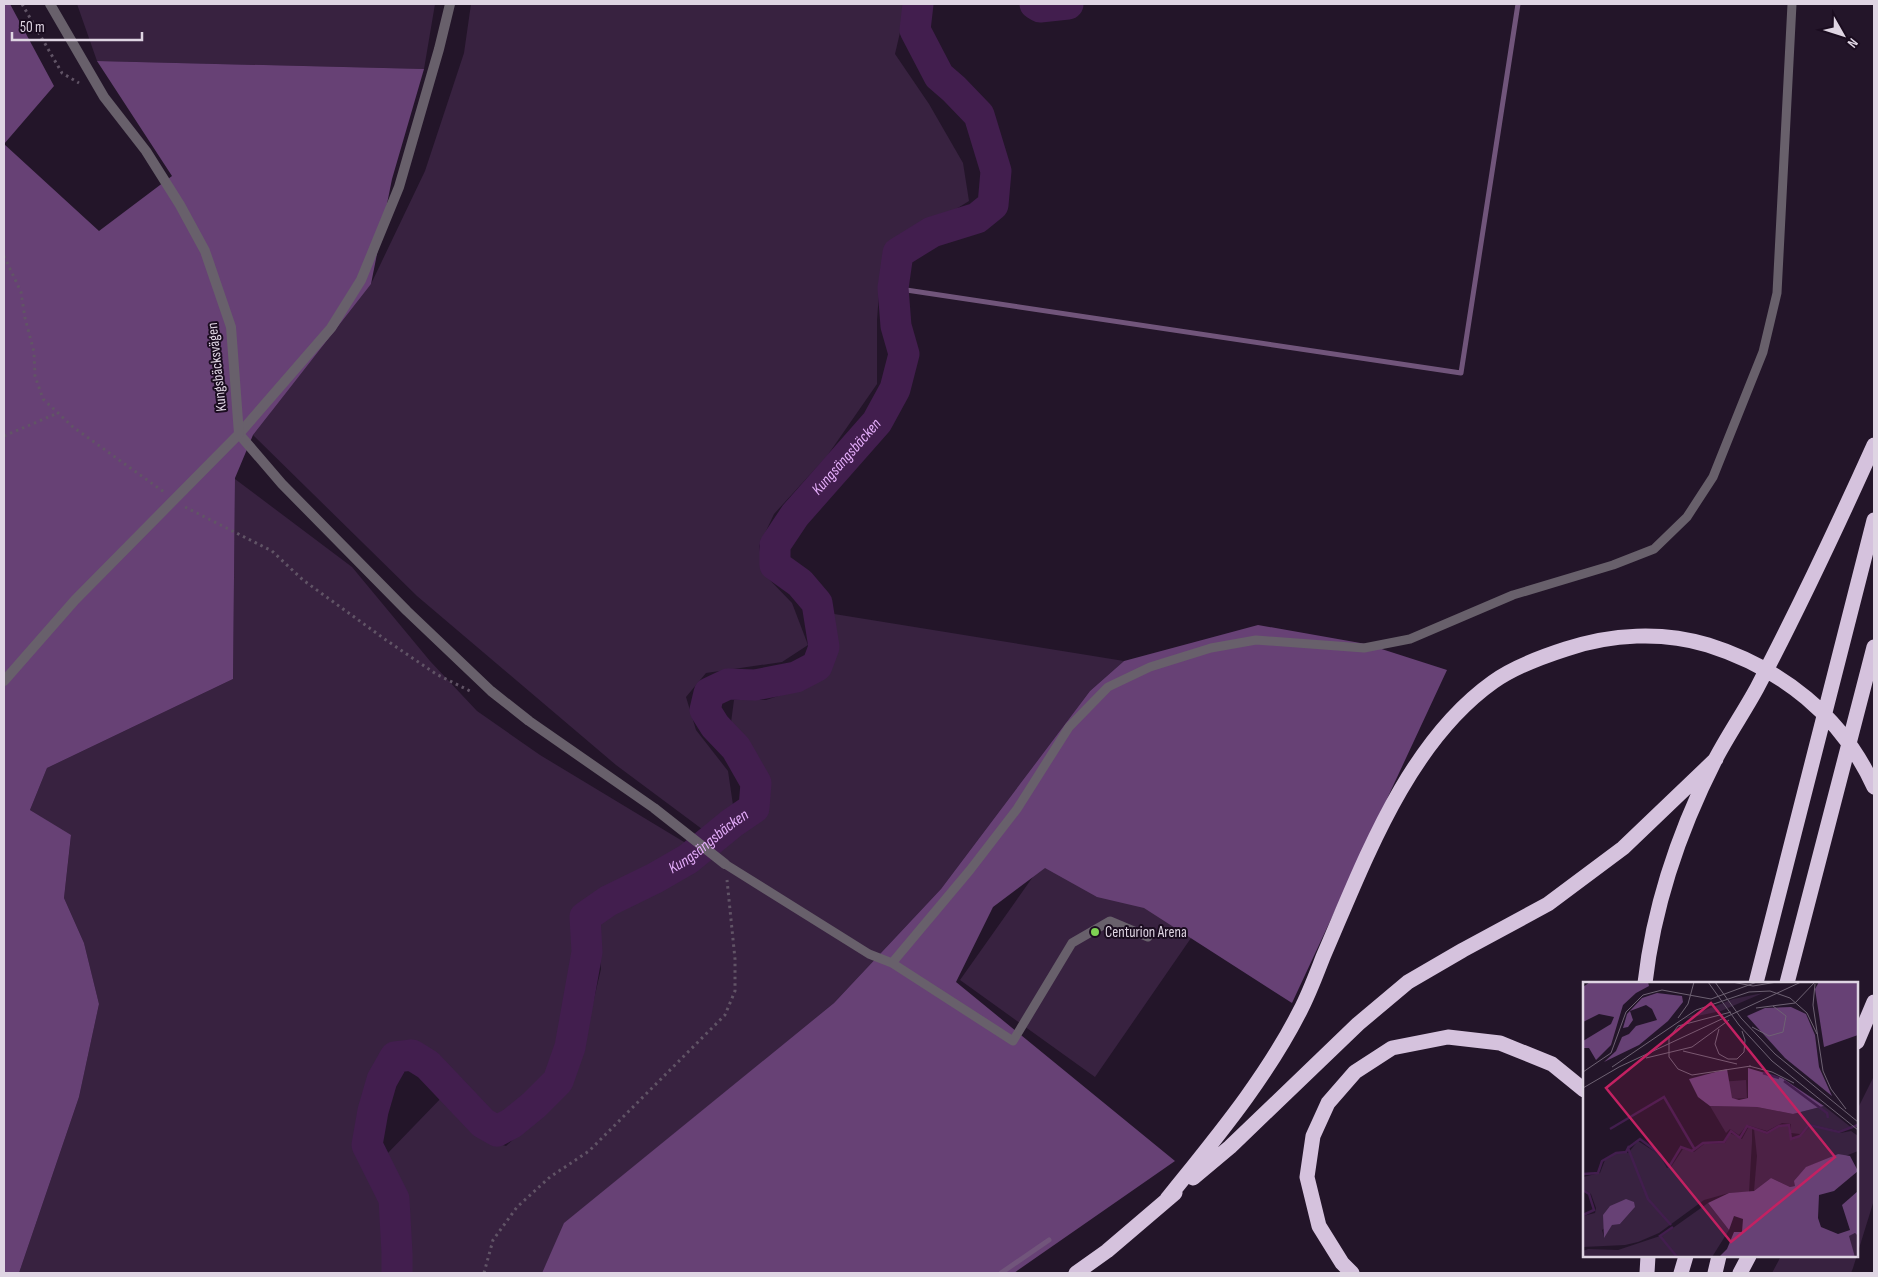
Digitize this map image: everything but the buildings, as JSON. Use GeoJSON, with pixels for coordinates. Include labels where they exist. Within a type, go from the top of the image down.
{"type":"FeatureCollection","features":[{"type":"Feature","properties":{"kind":"highway"},"geometry":{"type":"LineString","coordinates":[[1645,982],[1650,945],[1667,876],[1685,824],[1716,759],[1760,680],[1826,550],[1874,445]]}},
{"type":"Feature","properties":{"kind":"highway"},"geometry":{"type":"LineString","coordinates":[[1756,982],[1874,520]]}},
{"type":"Feature","properties":{"kind":"highway"},"geometry":{"type":"LineString","coordinates":[[1167,1199],[1259,1082],[1300,1011],[1371,846],[1394,803],[1431,742],[1461,709],[1494,681],[1539,658],[1586,643],[1626,636],[1681,639],[1700,643],[1724,650],[1785,680],[1835,727],[1862,763],[1874,787]]}},
{"type":"Feature","properties":{"kind":"highway"},"geometry":{"type":"LineString","coordinates":[[1787,982],[1874,647]]}},
{"type":"Feature","properties":{"kind":"highway"},"geometry":{"type":"LineString","coordinates":[[1076,1273],[1107,1251],[1230,1147],[1358,1024],[1408,982],[1548,904],[1623,848],[1716,759]]}},
{"type":"Feature","properties":{"kind":"highway"},"geometry":{"type":"LineString","coordinates":[[1858,1040],[1874,1002]]}},
{"type":"Feature","properties":{"kind":"highway"},"geometry":{"type":"LineString","coordinates":[[1352,1273],[1342,1263],[1319,1226],[1308,1177],[1313,1136],[1328,1103],[1355,1072],[1392,1048],[1448,1037],[1500,1043],[1544,1060],[1552,1064],[1583,1089]]}},
{"type":"Feature","properties":{"kind":"highway"},"geometry":{"type":"LineString","coordinates":[[1647,1273],[1648,1257]]}},
{"type":"Feature","properties":{"kind":"highway"},"geometry":{"type":"LineString","coordinates":[[1681,1273],[1686,1257]]}},
{"type":"Feature","properties":{"kind":"highway"},"geometry":{"type":"LineString","coordinates":[[1715,1273],[1719,1257]]}},
{"type":"Feature","properties":{"kind":"highway"},"geometry":{"type":"LineString","coordinates":[[1740,1273],[1748,1257]]}},
{"type":"Feature","properties":{"kind":"street","name":"Kungsbäcksvägen"},"geometry":{"type":"LineString","coordinates":[[50,4],[104,97],[146,152],[180,205],[205,251],[231,327],[238,434]]}},
{"type":"Feature","properties":{"kind":"street"},"geometry":{"type":"LineString","coordinates":[[4,681],[75,600],[238,434],[331,328],[361,280],[400,187],[450,4]]}},
{"type":"Feature","properties":{"kind":"street"},"geometry":{"type":"LineString","coordinates":[[238,434],[282,484],[407,611],[491,691],[529,722],[627,789],[725,864]]}},
{"type":"Feature","properties":{"kind":"lane"},"geometry":{"type":"LineString","coordinates":[[892,963],[970,870],[1017,809],[1069,727],[1108,687],[1150,667],[1211,648],[1256,640],[1364,648],[1410,639],[1513,595],[1613,565],[1654,549],[1687,516],[1713,478],[1763,352],[1777,293],[1792,4]]}},
{"type":"Feature","properties":{"kind":"lane"},"geometry":{"type":"LineString","coordinates":[[725,864],[869,954],[892,963],[1013,1041],[1072,943],[1110,921],[1148,937]]}},
{"type":"Feature","properties":{"kind":"path"},"geometry":{"type":"LineString","coordinates":[[22,4],[62,73],[104,97]]}},
{"type":"Feature","properties":{"kind":"path"},"geometry":{"type":"LineString","coordinates":[[4,256],[21,292],[25,318],[34,352],[35,376],[43,399],[73,427],[183,506],[272,551],[303,580],[379,635],[436,674],[476,695]]}},
{"type":"Feature","properties":{"kind":"path"},"geometry":{"type":"LineString","coordinates":[[4,436],[58,413]]}},
{"type":"Feature","properties":{"kind":"path"},"geometry":{"type":"LineString","coordinates":[[484,1273],[493,1240],[517,1207],[550,1177],[589,1151],[725,1015],[735,991],[735,959],[725,864]]}},
{"type":"Feature","properties":{"kind":"shaded area"},"geometry":{"type":"Polygon","coordinates":[[[4,4],[10,4],[54,86],[4,144],[4,4]]]}},
{"type":"Feature","properties":{"kind":"shaded area"},"geometry":{"type":"Polygon","coordinates":[[[77,4],[435,4],[424,69],[97,61],[77,4]]]}},
{"type":"Feature","properties":{"kind":"shaded area"},"geometry":{"type":"Polygon","coordinates":[[[471,4],[909,4],[905,11],[895,54],[929,104],[963,163],[969,201],[922,230],[881,267],[877,320],[877,384],[827,456],[774,514],[759,546],[764,574],[792,603],[808,645],[782,662],[706,673],[686,697],[696,730],[728,771],[733,805],[710,835],[616,765],[417,596],[253,435],[270,413],[289,362],[371,284],[425,171],[464,53],[471,4]]]}},
{"type":"Feature","properties":{"kind":"shaded area"},"geometry":{"type":"Polygon","coordinates":[[[97,61],[424,69],[392,179],[371,284],[253,435],[235,478],[233,679],[47,768],[30,810],[71,835],[64,898],[84,943],[99,1004],[79,1097],[19,1273],[4,1273],[4,144],[99,231],[172,176],[97,61]]]}},
{"type":"Feature","properties":{"kind":"shaded area"},"geometry":{"type":"Polygon","coordinates":[[[235,479],[352,567],[430,661],[477,711],[540,755],[694,848],[661,870],[592,902],[574,915],[580,973],[562,1056],[549,1086],[512,1116],[493,1122],[478,1109],[453,1077],[417,1044],[393,1050],[375,1077],[365,1109],[359,1151],[387,1202],[390,1273],[19,1273],[79,1097],[99,1004],[84,943],[64,898],[71,836],[30,810],[47,768],[233,679],[235,479]]]}},
{"type":"Feature","properties":{"kind":"shaded area"},"geometry":{"type":"Polygon","coordinates":[[[828,613],[1124,661],[1090,691],[941,889],[834,1003],[565,1223],[542,1273],[407,1273],[404,1195],[386,1155],[445,1094],[453,1108],[480,1138],[506,1146],[566,1090],[582,1050],[601,969],[597,926],[663,880],[702,862],[731,837],[760,817],[765,790],[754,754],[730,730],[734,700],[766,700],[805,687],[831,670],[834,646],[828,613]]]}},
{"type":"Feature","properties":{"kind":"shaded area"},"geometry":{"type":"Polygon","coordinates":[[[1258,625],[1366,644],[1447,670],[1292,1003],[1144,908],[1097,897],[1045,868],[993,907],[956,982],[1175,1161],[1014,1273],[542,1273],[564,1223],[834,1003],[941,889],[1090,691],[1124,661],[1258,625]]]}},
{"type":"Feature","properties":{"kind":"shaded area","name":"Centurion Arena"},"geometry":{"type":"Polygon","coordinates":[[[1049,854],[1238,870],[1095,1077],[960,980],[1049,854]]]}},
{"type":"Feature","properties":{"kind":"shaded area"},"geometry":{"type":"Polygon","coordinates":[[[1874,1076],[1874,1200],[1858,1252],[1858,1108],[1874,1076]]]}},
{"type":"Feature","properties":{"kind":"shaded area"},"geometry":{"type":"Polygon","coordinates":[[[1780,1257],[1857,1257],[1851,1273],[1772,1273],[1780,1257]]]}},
{"type":"Feature","properties":{"kind":"waterway","name":"Kungsängsbäcken"},"geometry":{"type":"LineString","coordinates":[[397,1273],[394,1199],[367,1145],[373,1111],[382,1080],[395,1057],[412,1055],[428,1065],[483,1123],[497,1131],[512,1123],[534,1105],[558,1081],[570,1047],[587,952],[585,917],[608,901],[688,859],[732,823],[754,808],[756,783],[736,748],[715,726],[705,710],[709,693],[728,684],[755,685],[796,677],[817,666],[824,647],[817,603],[800,583],[775,565],[775,545],[795,515],[877,422],[895,389],[904,354],[896,326],[893,288],[898,253],[932,232],[977,218],[993,205],[996,171],[979,115],[939,76],[915,30],[918,4]]}},
{"type":"Feature","properties":{"kind":"waterway","name":"Kungsängsbäcken"},"geometry":{"type":"LineString","coordinates":[[1035,4],[1040,7],[1068,4]]}},
{"type":"Feature","properties":{"kind":"waterway"},"geometry":{"type":"LineString","coordinates":[[893,288],[1461,373],[1518,4]]}},
{"type":"Feature","properties":{"kind":"waterway"},"geometry":{"type":"LineString","coordinates":[[1001,1273],[1049,1240]]}},
{"type":"Feature","properties":{"kind":"place","name":"Centurion Arena"},"geometry":{"type":"Point","coordinates":[1095,932]}}]}
